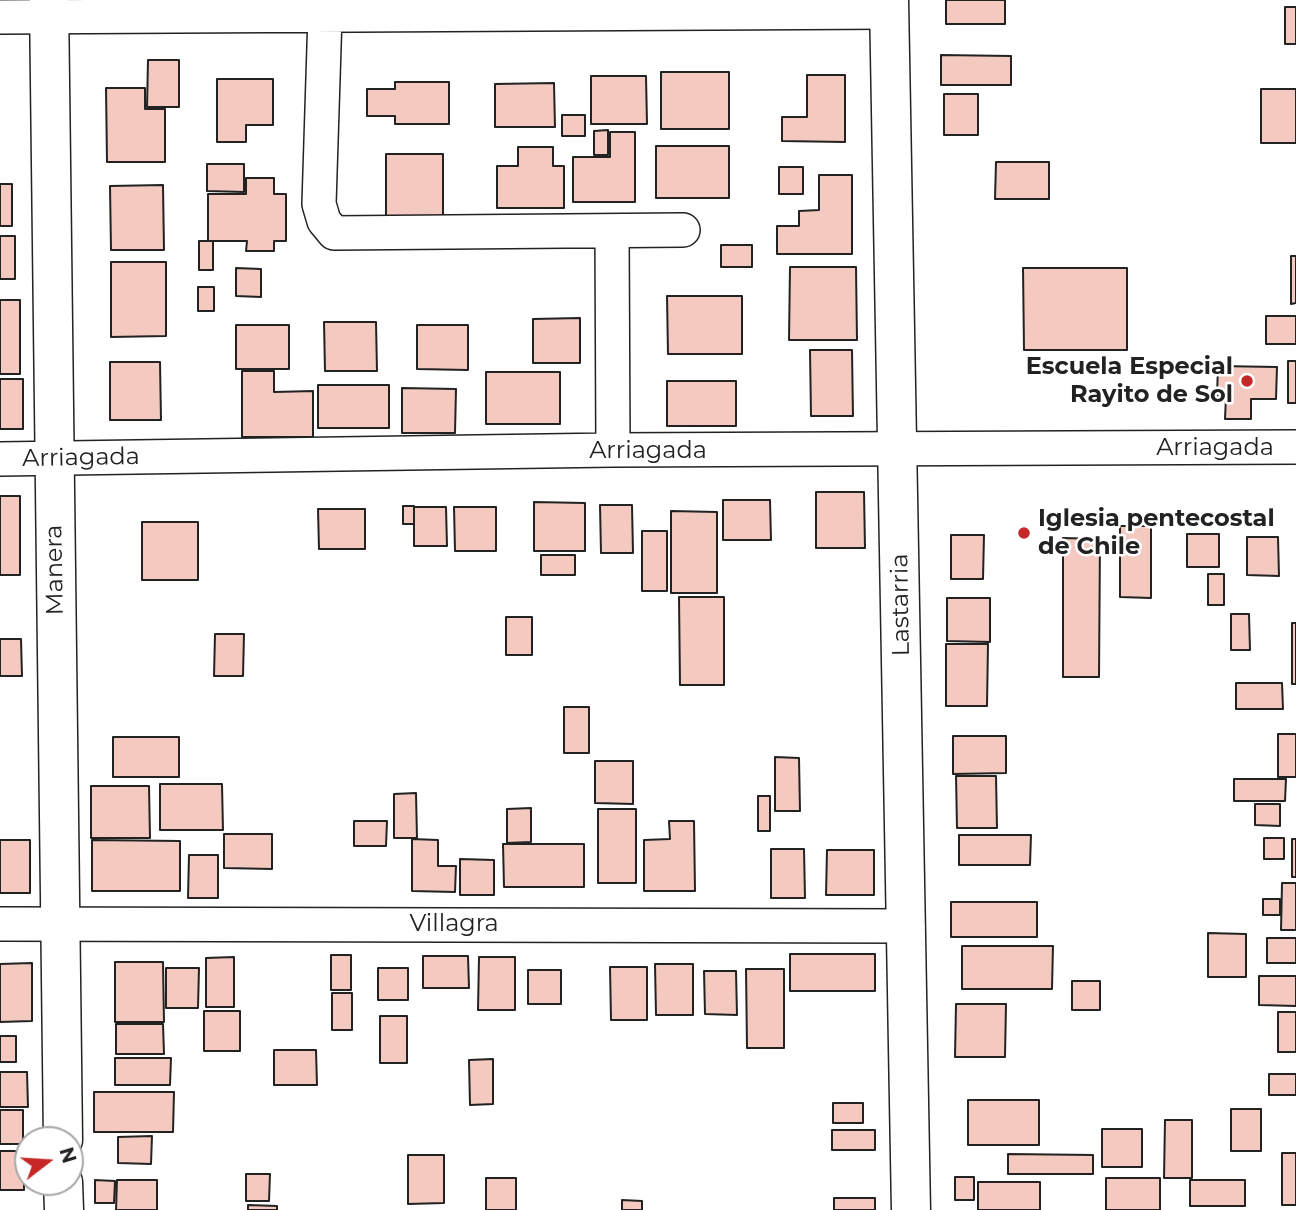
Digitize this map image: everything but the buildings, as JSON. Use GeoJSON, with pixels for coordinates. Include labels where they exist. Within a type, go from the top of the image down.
{"type":"FeatureCollection","features":[{"type":"Feature","properties":{"kind":"main road","name":"Lastarria"},"geometry":{"type":"LineString","coordinates":[[889,6],[908,926],[911,1210]]}},
{"type":"Feature","properties":{"kind":"main road","name":"Manera"},"geometry":{"type":"LineString","coordinates":[[49,9],[63,1126]]}},
{"type":"Feature","properties":{"kind":"street"},"geometry":{"type":"LineString","coordinates":[[0,17],[49,9],[325,15],[473,8],[889,6]]}},
{"type":"Feature","properties":{"kind":"street"},"geometry":{"type":"LineString","coordinates":[[325,15],[319,204],[324,221],[334,233],[683,230]]}},
{"type":"Feature","properties":{"kind":"street"},"geometry":{"type":"LineString","coordinates":[[612,231],[613,450]]}},
{"type":"Feature","properties":{"kind":"street","name":"Arriagada"},"geometry":{"type":"LineString","coordinates":[[0,459],[613,450],[1296,447]]}},
{"type":"Feature","properties":{"kind":"street","name":"Villagra"},"geometry":{"type":"LineString","coordinates":[[0,924],[908,926]]}},
{"type":"Feature","properties":{"kind":"place","name":"Escuela Especial Rayito de Sol"},"geometry":{"type":"Point","coordinates":[1247,381]}},
{"type":"Feature","properties":{"kind":"place","name":"Iglesia pentecostal de Chile"},"geometry":{"type":"Point","coordinates":[1024,533]}}]}
